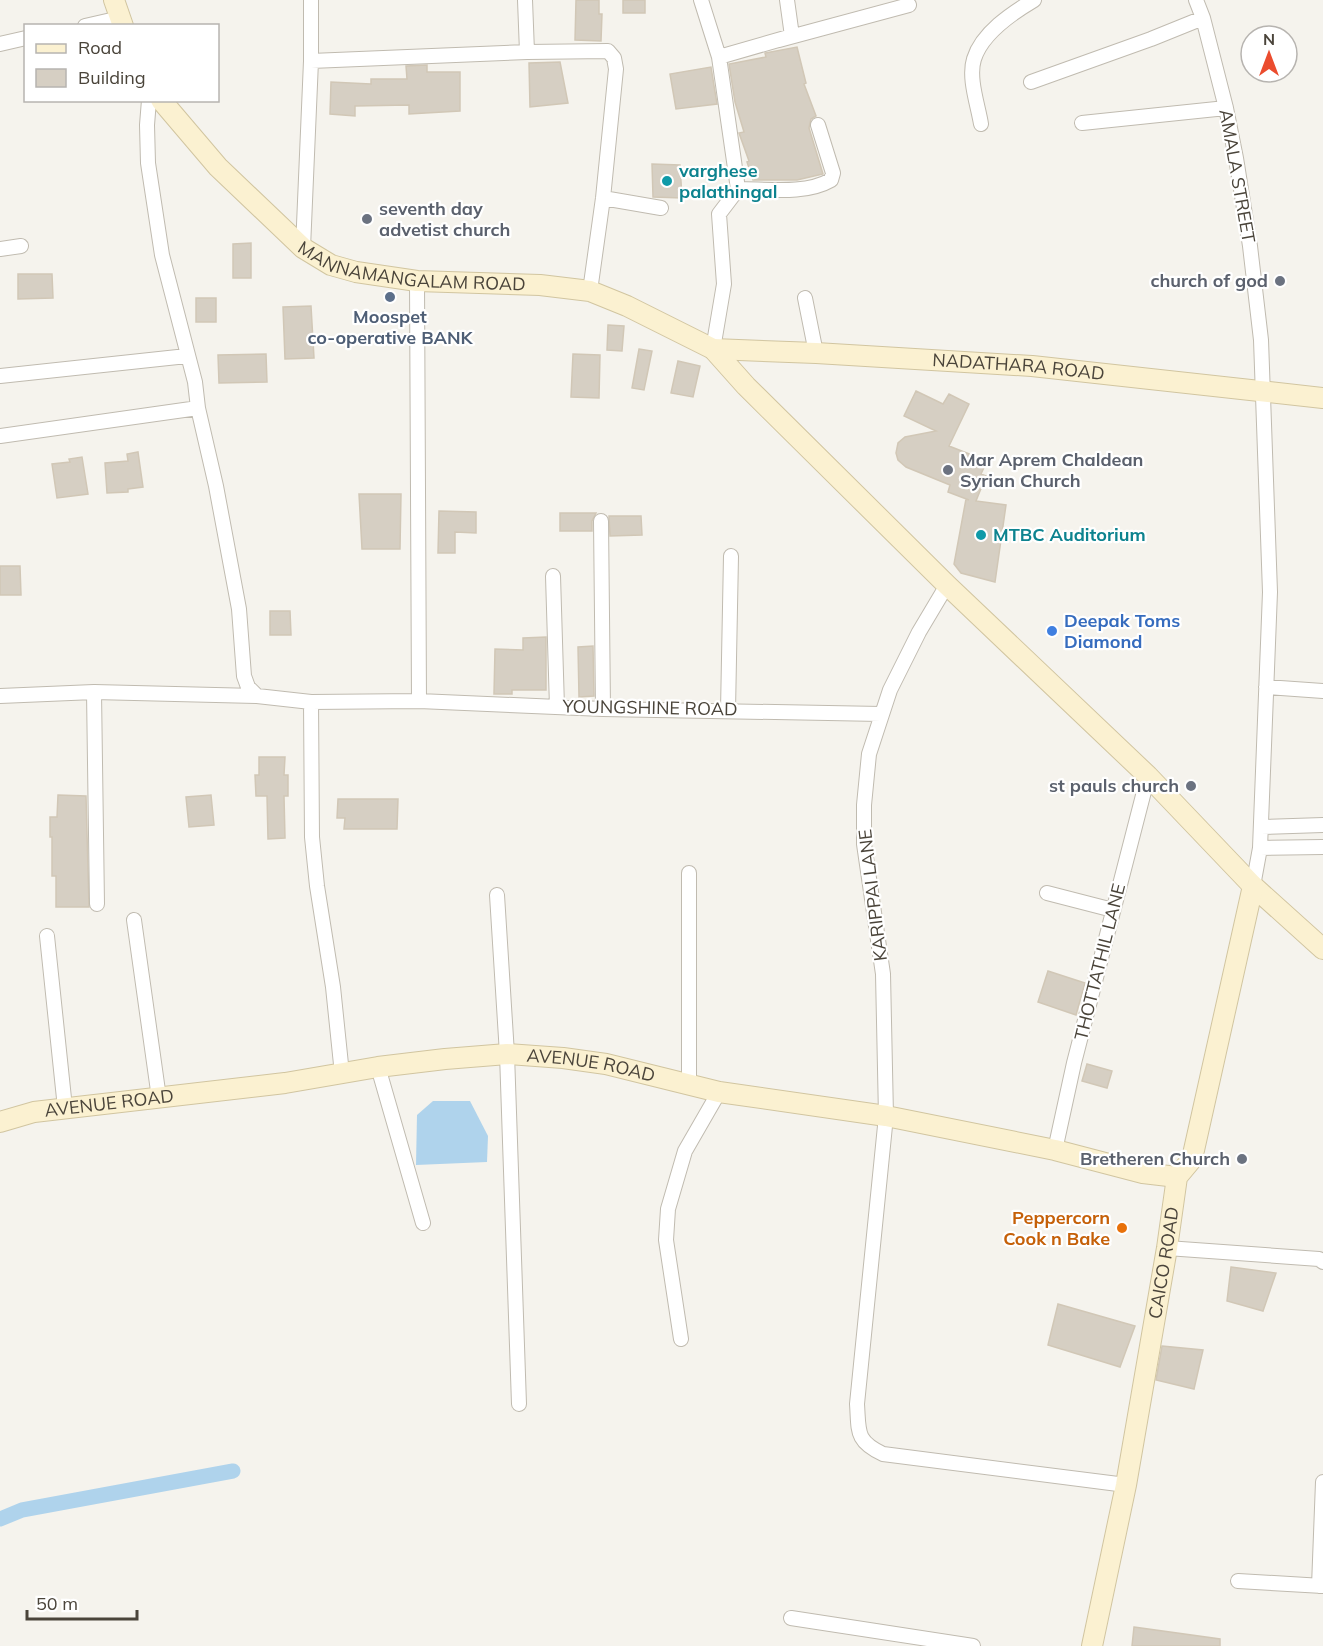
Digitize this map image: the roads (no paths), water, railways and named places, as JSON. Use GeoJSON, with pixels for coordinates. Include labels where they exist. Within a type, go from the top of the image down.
{"type":"FeatureCollection","features":[{"type":"Feature","properties":{"kind":"main road","name":"MANNAMANGALAM ROAD"},"geometry":{"type":"LineString","coordinates":[[163,102],[218,167],[303,248],[332,265],[417,281],[540,285],[590,291],[627,306],[713,348]]}},
{"type":"Feature","properties":{"kind":"main road","name":"NADATHARA ROAD"},"geometry":{"type":"LineString","coordinates":[[713,348],[1032,366],[1323,398]]}},
{"type":"Feature","properties":{"kind":"main road"},"geometry":{"type":"LineString","coordinates":[[713,348],[754,394],[947,585],[1148,776],[1253,886],[1323,949]]}},
{"type":"Feature","properties":{"kind":"main road","name":"CAICO ROAD"},"geometry":{"type":"LineString","coordinates":[[1092,1646],[1126,1485],[1177,1177],[1192,1159],[1253,886]]}},
{"type":"Feature","properties":{"kind":"main road","name":"AVENUE ROAD"},"geometry":{"type":"LineString","coordinates":[[0,1122],[34,1112],[159,1098],[342,1074],[378,1067],[507,1054],[606,1064],[719,1092],[886,1116],[1055,1150],[1143,1173],[1177,1177]]}},
{"type":"Feature","properties":{"kind":"street"},"geometry":{"type":"LineString","coordinates":[[303,248],[311,61],[311,0]]}},
{"type":"Feature","properties":{"kind":"street"},"geometry":{"type":"LineString","coordinates":[[525,0],[527,52]]}},
{"type":"Feature","properties":{"kind":"street"},"geometry":{"type":"LineString","coordinates":[[701,0],[719,57],[738,189],[719,214],[724,284],[713,348]]}},
{"type":"Feature","properties":{"kind":"street"},"geometry":{"type":"LineString","coordinates":[[779,40],[792,36],[787,0]]}},
{"type":"Feature","properties":{"kind":"street"},"geometry":{"type":"LineString","coordinates":[[981,124],[973,76],[974,59],[984,41],[1014,12],[1034,0]]}},
{"type":"Feature","properties":{"kind":"street","name":"AMALA STREET"},"geometry":{"type":"LineString","coordinates":[[1196,0],[1203,18],[1226,108],[1236,158],[1250,246],[1261,340],[1270,592],[1260,848],[1253,886]]}},
{"type":"Feature","properties":{"kind":"street"},"geometry":{"type":"LineString","coordinates":[[719,57],[909,5]]}},
{"type":"Feature","properties":{"kind":"street"},"geometry":{"type":"LineString","coordinates":[[91,24],[119,14]]}},
{"type":"Feature","properties":{"kind":"street"},"geometry":{"type":"LineString","coordinates":[[1031,82],[1203,18]]}},
{"type":"Feature","properties":{"kind":"street"},"geometry":{"type":"LineString","coordinates":[[0,44],[24,38]]}},
{"type":"Feature","properties":{"kind":"street"},"geometry":{"type":"LineString","coordinates":[[311,61],[608,51],[614,58],[616,69],[603,198],[590,291]]}},
{"type":"Feature","properties":{"kind":"street"},"geometry":{"type":"LineString","coordinates":[[149,102],[148,163],[162,255],[195,382],[198,408],[216,486],[239,609],[244,676],[248,687],[257,696]]}},
{"type":"Feature","properties":{"kind":"street"},"geometry":{"type":"LineString","coordinates":[[1082,123],[1226,108]]}},
{"type":"Feature","properties":{"kind":"street"},"geometry":{"type":"LineString","coordinates":[[738,189],[798,189],[824,184],[831,180],[833,172],[818,125]]}},
{"type":"Feature","properties":{"kind":"street"},"geometry":{"type":"LineString","coordinates":[[603,198],[661,208]]}},
{"type":"Feature","properties":{"kind":"street"},"geometry":{"type":"LineString","coordinates":[[0,249],[21,246]]}},
{"type":"Feature","properties":{"kind":"street"},"geometry":{"type":"LineString","coordinates":[[417,281],[419,701]]}},
{"type":"Feature","properties":{"kind":"street"},"geometry":{"type":"LineString","coordinates":[[805,298],[816,353]]}},
{"type":"Feature","properties":{"kind":"street"},"geometry":{"type":"LineString","coordinates":[[0,376],[187,356]]}},
{"type":"Feature","properties":{"kind":"street"},"geometry":{"type":"LineString","coordinates":[[0,436],[198,408]]}},
{"type":"Feature","properties":{"kind":"street"},"geometry":{"type":"LineString","coordinates":[[602,521],[603,708]]}},
{"type":"Feature","properties":{"kind":"street"},"geometry":{"type":"LineString","coordinates":[[728,710],[731,556]]}},
{"type":"Feature","properties":{"kind":"street"},"geometry":{"type":"LineString","coordinates":[[553,576],[557,706]]}},
{"type":"Feature","properties":{"kind":"street","name":"KARIPPAI LANE"},"geometry":{"type":"LineString","coordinates":[[947,585],[919,632],[890,690],[869,754],[864,805],[864,844],[883,974],[886,1116],[858,1404],[859,1432],[867,1446],[883,1454],[1126,1485]]}},
{"type":"Feature","properties":{"kind":"street"},"geometry":{"type":"LineString","coordinates":[[1266,687],[1323,691]]}},
{"type":"Feature","properties":{"kind":"street"},"geometry":{"type":"LineString","coordinates":[[94,692],[97,904]]}},
{"type":"Feature","properties":{"kind":"street","name":"YOUNGSHINE ROAD"},"geometry":{"type":"LineString","coordinates":[[0,696],[94,692],[257,696],[311,702],[419,701],[603,708],[881,714]]}},
{"type":"Feature","properties":{"kind":"street"},"geometry":{"type":"LineString","coordinates":[[311,702],[312,837],[317,886],[333,987],[342,1074]]}},
{"type":"Feature","properties":{"kind":"street","name":"THOTTATHIL LANE"},"geometry":{"type":"LineString","coordinates":[[1055,1150],[1074,1063],[1148,776]]}},
{"type":"Feature","properties":{"kind":"street"},"geometry":{"type":"LineString","coordinates":[[1261,827],[1323,825]]}},
{"type":"Feature","properties":{"kind":"street"},"geometry":{"type":"LineString","coordinates":[[1260,848],[1323,847]]}},
{"type":"Feature","properties":{"kind":"street"},"geometry":{"type":"LineString","coordinates":[[689,873],[689,1086]]}},
{"type":"Feature","properties":{"kind":"street"},"geometry":{"type":"LineString","coordinates":[[1047,893],[1113,910]]}},
{"type":"Feature","properties":{"kind":"street"},"geometry":{"type":"LineString","coordinates":[[497,895],[507,1054],[519,1404]]}},
{"type":"Feature","properties":{"kind":"street"},"geometry":{"type":"LineString","coordinates":[[134,920],[159,1098]]}},
{"type":"Feature","properties":{"kind":"street"},"geometry":{"type":"LineString","coordinates":[[47,936],[64,1108]]}},
{"type":"Feature","properties":{"kind":"street"},"geometry":{"type":"LineString","coordinates":[[378,1067],[423,1222]]}},
{"type":"Feature","properties":{"kind":"street"},"geometry":{"type":"LineString","coordinates":[[681,1339],[666,1240],[668,1209],[685,1151],[719,1092]]}},
{"type":"Feature","properties":{"kind":"street"},"geometry":{"type":"LineString","coordinates":[[1167,1248],[1319,1259],[1323,1262]]}},
{"type":"Feature","properties":{"kind":"street"},"geometry":{"type":"LineString","coordinates":[[1238,1581],[1321,1586],[1323,1482]]}},
{"type":"Feature","properties":{"kind":"street"},"geometry":{"type":"LineString","coordinates":[[791,1618],[973,1646]]}},
{"type":"Feature","properties":{"kind":"water"},"geometry":{"type":"Polygon","coordinates":[[[433,1101],[470,1101],[488,1136],[487,1162],[416,1165],[417,1115],[433,1101]]]}},
{"type":"Feature","properties":{"kind":"waterway"},"geometry":{"type":"LineString","coordinates":[[0,1519],[22,1510],[233,1471]]}},
{"type":"Feature","properties":{"kind":"place","name":"varghese palathingal"},"geometry":{"type":"Point","coordinates":[667,181]}},
{"type":"Feature","properties":{"kind":"place","name":"seventh day advetist church"},"geometry":{"type":"Point","coordinates":[367,219]}},
{"type":"Feature","properties":{"kind":"place","name":"church of god"},"geometry":{"type":"Point","coordinates":[1280,281]}},
{"type":"Feature","properties":{"kind":"place","name":"Moospet co-operative BANK"},"geometry":{"type":"Point","coordinates":[390,297]}},
{"type":"Feature","properties":{"kind":"place","name":"Mar Aprem Chaldean Syrian Church"},"geometry":{"type":"Point","coordinates":[948,470]}},
{"type":"Feature","properties":{"kind":"place","name":"MTBC Auditorium"},"geometry":{"type":"Point","coordinates":[981,535]}},
{"type":"Feature","properties":{"kind":"place","name":"Deepak Toms Diamond"},"geometry":{"type":"Point","coordinates":[1052,631]}},
{"type":"Feature","properties":{"kind":"place","name":"st pauls church"},"geometry":{"type":"Point","coordinates":[1191,786]}},
{"type":"Feature","properties":{"kind":"place","name":"Bretheren Church"},"geometry":{"type":"Point","coordinates":[1242,1159]}},
{"type":"Feature","properties":{"kind":"place","name":"Peppercorn Cook n Bake"},"geometry":{"type":"Point","coordinates":[1122,1228]}}]}
